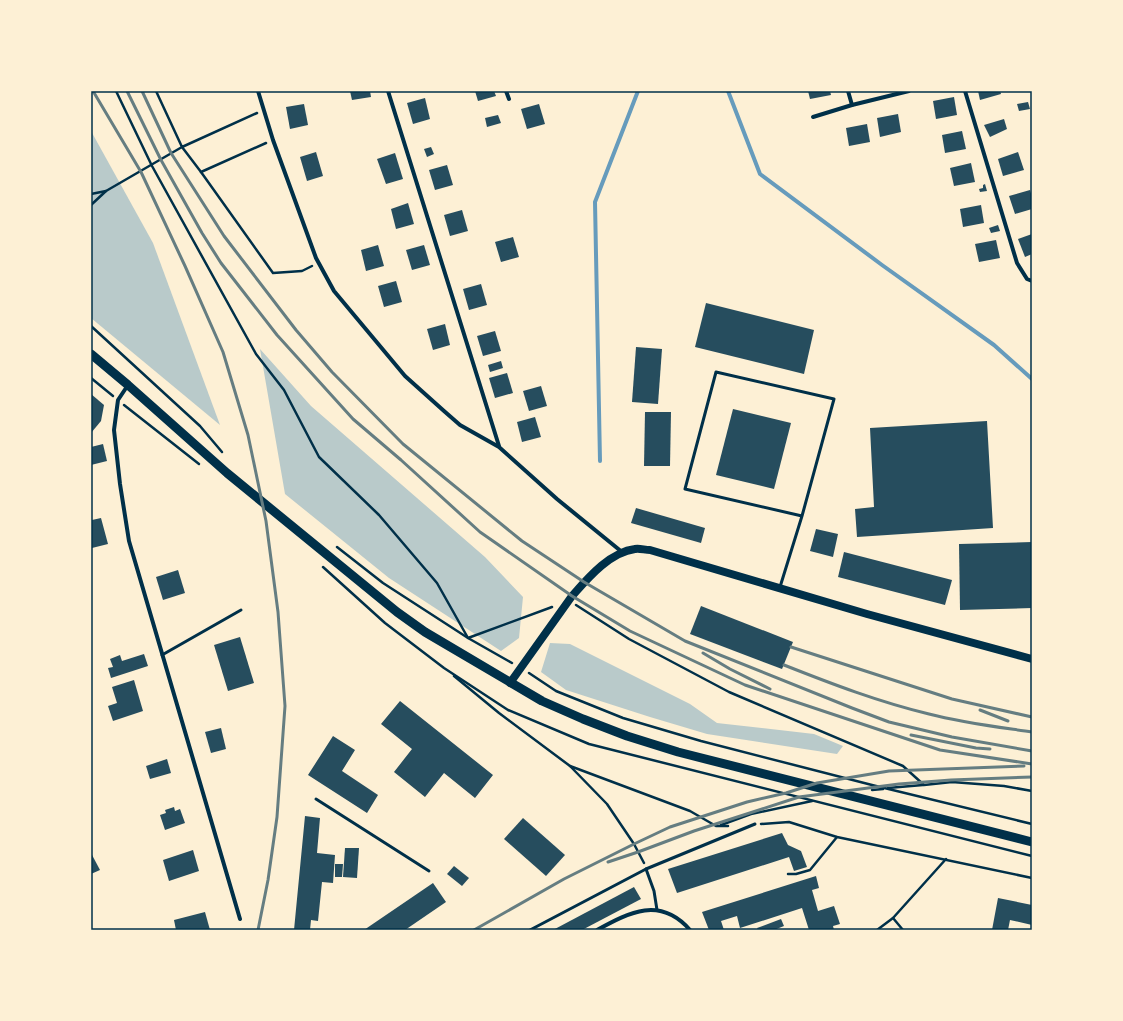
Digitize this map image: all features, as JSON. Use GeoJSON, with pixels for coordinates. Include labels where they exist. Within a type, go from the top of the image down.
{"type":"FeatureCollection","features":[{"type":"Feature","properties":{"kind":"main road"},"geometry":{"type":"LineString","coordinates":[[91,354],[228,474],[397,612],[425,632],[542,702],[627,736],[678,752],[1032,842]]}},
{"type":"Feature","properties":{"kind":"main road"},"geometry":{"type":"LineString","coordinates":[[510,683],[569,600],[584,582],[601,566],[623,552],[635,549],[650,550],[867,614],[1032,659]]}},
{"type":"Feature","properties":{"kind":"street"},"geometry":{"type":"LineString","coordinates":[[258,91],[273,140],[319,263],[334,291],[405,376],[460,425],[499,447],[557,499],[623,552]]}},
{"type":"Feature","properties":{"kind":"street"},"geometry":{"type":"LineString","coordinates":[[388,91],[499,447]]}},
{"type":"Feature","properties":{"kind":"street"},"geometry":{"type":"LineString","coordinates":[[506,91],[509,99]]}},
{"type":"Feature","properties":{"kind":"street"},"geometry":{"type":"LineString","coordinates":[[848,91],[852,105]]}},
{"type":"Feature","properties":{"kind":"street"},"geometry":{"type":"LineString","coordinates":[[813,117],[852,105],[909,91]]}},
{"type":"Feature","properties":{"kind":"street"},"geometry":{"type":"LineString","coordinates":[[965,91],[1017,264],[1027,279],[1032,281]]}},
{"type":"Feature","properties":{"kind":"street"},"geometry":{"type":"LineString","coordinates":[[128,385],[118,400],[114,430],[120,484],[129,541],[240,919]]}},
{"type":"Feature","properties":{"kind":"street"},"geometry":{"type":"LineString","coordinates":[[597,930],[624,915],[639,911],[657,910],[672,915],[682,921],[690,930]]}},
{"type":"Feature","properties":{"kind":"lane"},"geometry":{"type":"LineString","coordinates":[[780,589],[802,516],[834,399],[716,372],[685,489],[802,516]]}},
{"type":"Feature","properties":{"kind":"lane"},"geometry":{"type":"LineString","coordinates":[[162,655],[241,610]]}},
{"type":"Feature","properties":{"kind":"lane"},"geometry":{"type":"LineString","coordinates":[[316,799],[429,871]]}},
{"type":"Feature","properties":{"kind":"lane"},"geometry":{"type":"LineString","coordinates":[[530,930],[646,869],[755,824]]}},
{"type":"Feature","properties":{"kind":"lane"},"geometry":{"type":"LineString","coordinates":[[646,869],[654,891],[657,910]]}},
{"type":"Feature","properties":{"kind":"path"},"geometry":{"type":"LineString","coordinates":[[116,91],[152,166],[256,354],[284,390],[319,457],[379,515],[438,582],[468,638]]}},
{"type":"Feature","properties":{"kind":"path"},"geometry":{"type":"LineString","coordinates":[[156,91],[182,147],[273,273],[302,271],[319,263]]}},
{"type":"Feature","properties":{"kind":"path"},"geometry":{"type":"LineString","coordinates":[[91,205],[106,191],[152,166],[182,147],[264,110]]}},
{"type":"Feature","properties":{"kind":"path"},"geometry":{"type":"LineString","coordinates":[[201,172],[273,140]]}},
{"type":"Feature","properties":{"kind":"path"},"geometry":{"type":"LineString","coordinates":[[91,194],[106,191]]}},
{"type":"Feature","properties":{"kind":"path"},"geometry":{"type":"LineString","coordinates":[[91,326],[200,426],[222,453]]}},
{"type":"Feature","properties":{"kind":"path"},"geometry":{"type":"LineString","coordinates":[[91,378],[205,469]]}},
{"type":"Feature","properties":{"kind":"path"},"geometry":{"type":"LineString","coordinates":[[333,544],[383,583],[468,638],[521,668],[556,691],[623,718],[709,743],[1032,824]]}},
{"type":"Feature","properties":{"kind":"path"},"geometry":{"type":"LineString","coordinates":[[317,562],[385,623],[570,766],[607,804],[634,844],[646,869]]}},
{"type":"Feature","properties":{"kind":"path"},"geometry":{"type":"LineString","coordinates":[[468,638],[569,600],[629,639],[729,692],[903,766],[924,785],[952,782],[1004,786],[1032,791]]}},
{"type":"Feature","properties":{"kind":"path"},"geometry":{"type":"LineString","coordinates":[[444,668],[508,710],[589,744],[1032,856]]}},
{"type":"Feature","properties":{"kind":"path"},"geometry":{"type":"LineString","coordinates":[[570,766],[690,811],[716,826],[732,825]]}},
{"type":"Feature","properties":{"kind":"path"},"geometry":{"type":"LineString","coordinates":[[716,826],[751,814]]}},
{"type":"Feature","properties":{"kind":"path"},"geometry":{"type":"LineString","coordinates":[[755,824],[789,822],[838,837],[1032,878]]}},
{"type":"Feature","properties":{"kind":"path"},"geometry":{"type":"LineString","coordinates":[[788,874],[796,874],[810,870],[838,837]]}},
{"type":"Feature","properties":{"kind":"path"},"geometry":{"type":"LineString","coordinates":[[877,930],[893,918],[946,859]]}},
{"type":"Feature","properties":{"kind":"path"},"geometry":{"type":"LineString","coordinates":[[893,918],[903,930]]}},
{"type":"Feature","properties":{"kind":"shaded area"},"geometry":{"type":"Polygon","coordinates":[[[91,131],[153,243],[220,425],[91,318],[91,131]]]}},
{"type":"Feature","properties":{"kind":"shaded area"},"geometry":{"type":"Polygon","coordinates":[[[260,349],[311,406],[485,557],[523,597],[519,638],[501,651],[389,578],[285,494],[260,349]]]}},
{"type":"Feature","properties":{"kind":"shaded area"},"geometry":{"type":"Polygon","coordinates":[[[550,643],[570,644],[690,704],[717,723],[814,734],[843,746],[837,754],[707,734],[566,690],[541,672],[550,643]]]}},
{"type":"Feature","properties":{"kind":"building"},"geometry":{"type":"Polygon","coordinates":[[[350,91],[370,91],[371,97],[352,100],[350,91]]]}},
{"type":"Feature","properties":{"kind":"building"},"geometry":{"type":"Polygon","coordinates":[[[475,91],[494,91],[496,96],[478,101],[475,91]]]}},
{"type":"Feature","properties":{"kind":"building"},"geometry":{"type":"Polygon","coordinates":[[[808,91],[830,91],[831,95],[810,99],[808,91]]]}},
{"type":"Feature","properties":{"kind":"building"},"geometry":{"type":"Polygon","coordinates":[[[978,91],[1000,91],[1001,94],[980,100],[978,91]]]}},
{"type":"Feature","properties":{"kind":"building"},"geometry":{"type":"Polygon","coordinates":[[[954,97],[957,115],[936,119],[933,101],[954,97]]]}},
{"type":"Feature","properties":{"kind":"building"},"geometry":{"type":"Polygon","coordinates":[[[425,98],[430,119],[413,124],[407,103],[425,98]]]}},
{"type":"Feature","properties":{"kind":"building"},"geometry":{"type":"Polygon","coordinates":[[[1028,102],[1030,109],[1019,111],[1017,104],[1028,102]]]}},
{"type":"Feature","properties":{"kind":"building"},"geometry":{"type":"Polygon","coordinates":[[[304,104],[308,125],[290,129],[286,107],[304,104]]]}},
{"type":"Feature","properties":{"kind":"building"},"geometry":{"type":"Polygon","coordinates":[[[539,104],[545,124],[527,129],[521,109],[539,104]]]}},
{"type":"Feature","properties":{"kind":"building"},"geometry":{"type":"Polygon","coordinates":[[[898,114],[901,132],[880,137],[877,118],[898,114]]]}},
{"type":"Feature","properties":{"kind":"building"},"geometry":{"type":"Polygon","coordinates":[[[498,115],[501,123],[487,127],[485,118],[498,115]]]}},
{"type":"Feature","properties":{"kind":"building"},"geometry":{"type":"Polygon","coordinates":[[[1004,119],[1007,129],[990,137],[984,125],[1004,119]]]}},
{"type":"Feature","properties":{"kind":"building"},"geometry":{"type":"Polygon","coordinates":[[[867,124],[870,142],[849,146],[846,128],[867,124]]]}},
{"type":"Feature","properties":{"kind":"building"},"geometry":{"type":"Polygon","coordinates":[[[962,131],[966,149],[945,153],[942,135],[962,131]]]}},
{"type":"Feature","properties":{"kind":"building"},"geometry":{"type":"Polygon","coordinates":[[[431,147],[434,154],[427,157],[424,149],[431,147]]]}},
{"type":"Feature","properties":{"kind":"building"},"geometry":{"type":"Polygon","coordinates":[[[316,152],[323,176],[307,181],[300,157],[316,152]]]}},
{"type":"Feature","properties":{"kind":"building"},"geometry":{"type":"Polygon","coordinates":[[[1018,152],[1024,170],[1003,176],[998,159],[1018,152]]]}},
{"type":"Feature","properties":{"kind":"building"},"geometry":{"type":"Polygon","coordinates":[[[395,153],[403,179],[386,184],[377,159],[395,153]]]}},
{"type":"Feature","properties":{"kind":"building"},"geometry":{"type":"Polygon","coordinates":[[[971,163],[975,182],[954,186],[950,168],[971,163]]]}},
{"type":"Feature","properties":{"kind":"building"},"geometry":{"type":"Polygon","coordinates":[[[447,165],[453,185],[435,190],[429,170],[447,165]]]}},
{"type":"Feature","properties":{"kind":"building"},"geometry":{"type":"Polygon","coordinates":[[[985,184],[987,191],[980,192],[979,189],[983,188],[983,185],[985,184]]]}},
{"type":"Feature","properties":{"kind":"building"},"geometry":{"type":"Polygon","coordinates":[[[1030,190],[1032,197],[1032,209],[1015,214],[1009,196],[1030,190]]]}},
{"type":"Feature","properties":{"kind":"building"},"geometry":{"type":"Polygon","coordinates":[[[408,203],[414,224],[396,229],[391,209],[408,203]]]}},
{"type":"Feature","properties":{"kind":"building"},"geometry":{"type":"Polygon","coordinates":[[[981,205],[984,223],[963,227],[960,209],[981,205]]]}},
{"type":"Feature","properties":{"kind":"building"},"geometry":{"type":"Polygon","coordinates":[[[462,210],[468,231],[450,236],[444,215],[462,210]]]}},
{"type":"Feature","properties":{"kind":"building"},"geometry":{"type":"Polygon","coordinates":[[[998,225],[1000,231],[991,233],[989,228],[998,225]]]}},
{"type":"Feature","properties":{"kind":"building"},"geometry":{"type":"Polygon","coordinates":[[[1032,234],[1032,254],[1025,257],[1018,239],[1032,234]]]}},
{"type":"Feature","properties":{"kind":"building"},"geometry":{"type":"Polygon","coordinates":[[[513,237],[519,257],[501,262],[495,242],[513,237]]]}},
{"type":"Feature","properties":{"kind":"building"},"geometry":{"type":"Polygon","coordinates":[[[996,240],[1000,258],[979,262],[975,244],[996,240]]]}},
{"type":"Feature","properties":{"kind":"building"},"geometry":{"type":"Polygon","coordinates":[[[378,245],[384,266],[366,271],[361,250],[378,245]]]}},
{"type":"Feature","properties":{"kind":"building"},"geometry":{"type":"Polygon","coordinates":[[[424,245],[430,265],[412,270],[406,250],[424,245]]]}},
{"type":"Feature","properties":{"kind":"building"},"geometry":{"type":"Polygon","coordinates":[[[396,281],[402,302],[384,307],[378,286],[396,281]]]}},
{"type":"Feature","properties":{"kind":"building"},"geometry":{"type":"Polygon","coordinates":[[[481,284],[487,305],[469,310],[463,289],[481,284]]]}},
{"type":"Feature","properties":{"kind":"building"},"geometry":{"type":"Polygon","coordinates":[[[706,303],[814,330],[804,374],[695,347],[706,303]]]}},
{"type":"Feature","properties":{"kind":"building"},"geometry":{"type":"Polygon","coordinates":[[[445,324],[450,345],[433,350],[427,329],[445,324]]]}},
{"type":"Feature","properties":{"kind":"building"},"geometry":{"type":"Polygon","coordinates":[[[495,331],[501,351],[483,356],[477,336],[495,331]]]}},
{"type":"Feature","properties":{"kind":"building"},"geometry":{"type":"Polygon","coordinates":[[[636,347],[662,349],[658,404],[632,402],[636,347]]]}},
{"type":"Feature","properties":{"kind":"building"},"geometry":{"type":"Polygon","coordinates":[[[501,361],[503,368],[490,372],[488,365],[501,361]]]}},
{"type":"Feature","properties":{"kind":"building"},"geometry":{"type":"Polygon","coordinates":[[[507,373],[513,393],[495,398],[489,378],[507,373]]]}},
{"type":"Feature","properties":{"kind":"building"},"geometry":{"type":"Polygon","coordinates":[[[541,386],[547,406],[529,411],[523,391],[541,386]]]}},
{"type":"Feature","properties":{"kind":"building"},"geometry":{"type":"Polygon","coordinates":[[[91,394],[104,405],[101,421],[91,433],[91,394]]]}},
{"type":"Feature","properties":{"kind":"building"},"geometry":{"type":"Polygon","coordinates":[[[733,409],[791,423],[774,489],[716,475],[733,409]]]}},
{"type":"Feature","properties":{"kind":"building"},"geometry":{"type":"Polygon","coordinates":[[[645,412],[671,412],[670,466],[644,466],[645,412]]]}},
{"type":"Feature","properties":{"kind":"building"},"geometry":{"type":"Polygon","coordinates":[[[535,417],[541,437],[522,442],[517,422],[535,417]]]}},
{"type":"Feature","properties":{"kind":"building"},"geometry":{"type":"Polygon","coordinates":[[[987,421],[993,528],[857,537],[855,509],[874,507],[870,428],[987,421]]]}},
{"type":"Feature","properties":{"kind":"building"},"geometry":{"type":"Polygon","coordinates":[[[103,444],[107,461],[91,465],[91,447],[103,444]]]}},
{"type":"Feature","properties":{"kind":"building"},"geometry":{"type":"Polygon","coordinates":[[[636,508],[705,528],[701,543],[631,523],[636,508]]]}},
{"type":"Feature","properties":{"kind":"building"},"geometry":{"type":"Polygon","coordinates":[[[91,517],[92,520],[101,518],[108,544],[92,548],[91,517]]]}},
{"type":"Feature","properties":{"kind":"building"},"geometry":{"type":"Polygon","coordinates":[[[816,529],[838,534],[833,557],[810,551],[816,529]]]}},
{"type":"Feature","properties":{"kind":"building"},"geometry":{"type":"Polygon","coordinates":[[[1032,542],[1032,608],[960,610],[959,544],[1032,542]]]}},
{"type":"Feature","properties":{"kind":"building"},"geometry":{"type":"Polygon","coordinates":[[[844,552],[952,580],[945,605],[838,577],[844,552]]]}},
{"type":"Feature","properties":{"kind":"building"},"geometry":{"type":"Polygon","coordinates":[[[178,570],[185,593],[163,600],[156,577],[178,570]]]}},
{"type":"Feature","properties":{"kind":"building"},"geometry":{"type":"Polygon","coordinates":[[[701,606],[793,642],[782,669],[690,634],[701,606]]]}},
{"type":"Feature","properties":{"kind":"building"},"geometry":{"type":"Polygon","coordinates":[[[240,637],[254,683],[228,691],[214,645],[240,637]]]}},
{"type":"Feature","properties":{"kind":"building"},"geometry":{"type":"Polygon","coordinates":[[[144,654],[148,666],[111,678],[108,668],[113,667],[110,659],[120,655],[122,661],[144,654]]]}},
{"type":"Feature","properties":{"kind":"building"},"geometry":{"type":"Polygon","coordinates":[[[134,680],[143,711],[113,721],[108,706],[117,703],[112,687],[134,680]]]}},
{"type":"Feature","properties":{"kind":"building"},"geometry":{"type":"Polygon","coordinates":[[[400,701],[493,775],[475,798],[444,773],[425,797],[394,772],[412,749],[381,724],[400,701]]]}},
{"type":"Feature","properties":{"kind":"building"},"geometry":{"type":"Polygon","coordinates":[[[221,728],[226,749],[211,753],[205,732],[221,728]]]}},
{"type":"Feature","properties":{"kind":"building"},"geometry":{"type":"Polygon","coordinates":[[[333,736],[355,750],[342,771],[378,795],[367,813],[308,775],[333,736]]]}},
{"type":"Feature","properties":{"kind":"building"},"geometry":{"type":"Polygon","coordinates":[[[167,759],[171,773],[150,779],[146,766],[167,759]]]}},
{"type":"Feature","properties":{"kind":"building"},"geometry":{"type":"Polygon","coordinates":[[[174,807],[175,811],[180,809],[185,823],[165,830],[160,815],[166,813],[165,810],[174,807]]]}},
{"type":"Feature","properties":{"kind":"building"},"geometry":{"type":"Polygon","coordinates":[[[305,816],[320,818],[317,853],[335,855],[333,883],[322,882],[318,921],[311,920],[310,930],[294,930],[305,816]]]}},
{"type":"Feature","properties":{"kind":"building"},"geometry":{"type":"Polygon","coordinates":[[[523,818],[565,855],[546,876],[504,839],[523,818]]]}},
{"type":"Feature","properties":{"kind":"building"},"geometry":{"type":"Polygon","coordinates":[[[782,833],[788,845],[801,851],[807,867],[794,871],[789,857],[677,893],[668,869],[782,833]]]}},
{"type":"Feature","properties":{"kind":"building"},"geometry":{"type":"Polygon","coordinates":[[[345,848],[359,848],[357,878],[343,877],[345,848]]]}},
{"type":"Feature","properties":{"kind":"building"},"geometry":{"type":"Polygon","coordinates":[[[193,850],[199,871],[169,881],[163,860],[193,850]]]}},
{"type":"Feature","properties":{"kind":"building"},"geometry":{"type":"Polygon","coordinates":[[[91,853],[100,870],[91,874],[91,853]]]}},
{"type":"Feature","properties":{"kind":"building"},"geometry":{"type":"Polygon","coordinates":[[[335,864],[343,864],[342,877],[335,877],[335,864]]]}},
{"type":"Feature","properties":{"kind":"building"},"geometry":{"type":"Polygon","coordinates":[[[454,866],[469,878],[462,886],[447,874],[454,866]]]}},
{"type":"Feature","properties":{"kind":"building"},"geometry":{"type":"Polygon","coordinates":[[[816,876],[819,888],[812,890],[818,911],[834,906],[840,924],[833,926],[834,930],[809,930],[802,908],[740,928],[737,916],[721,921],[724,930],[709,930],[702,912],[816,876]]]}},
{"type":"Feature","properties":{"kind":"building"},"geometry":{"type":"Polygon","coordinates":[[[433,883],[446,902],[405,930],[364,930],[433,883]]]}},
{"type":"Feature","properties":{"kind":"building"},"geometry":{"type":"Polygon","coordinates":[[[634,887],[641,899],[582,930],[553,930],[634,887]]]}},
{"type":"Feature","properties":{"kind":"building"},"geometry":{"type":"Polygon","coordinates":[[[998,898],[1032,905],[1032,925],[1010,920],[1008,930],[992,930],[998,898]]]}},
{"type":"Feature","properties":{"kind":"building"},"geometry":{"type":"Polygon","coordinates":[[[205,912],[210,930],[176,930],[174,920],[205,912]]]}},
{"type":"Feature","properties":{"kind":"building"},"geometry":{"type":"Polygon","coordinates":[[[781,919],[784,926],[774,930],[758,930],[757,928],[781,919]]]}},
{"type":"Feature","properties":{"kind":"waterway"},"geometry":{"type":"LineString","coordinates":[[600,461],[595,202],[638,91]]}},
{"type":"Feature","properties":{"kind":"waterway"},"geometry":{"type":"LineString","coordinates":[[728,91],[760,174],[882,265],[994,345],[1032,379]]}},
{"type":"Feature","properties":{"kind":"railway"},"geometry":{"type":"LineString","coordinates":[[93,91],[141,172],[223,352],[248,435],[266,521],[278,612],[285,706],[277,817],[268,880],[258,930]]}},
{"type":"Feature","properties":{"kind":"railway"},"geometry":{"type":"LineString","coordinates":[[127,91],[161,160],[202,233],[221,263],[277,335],[353,419],[401,460],[480,532],[572,596],[630,631],[745,685],[940,750],[1032,764]]}},
{"type":"Feature","properties":{"kind":"railway"},"geometry":{"type":"LineString","coordinates":[[142,91],[171,153],[224,236],[296,330],[332,372],[403,444],[522,541],[584,582],[685,641],[889,722],[952,737],[1032,751]]}},
{"type":"Feature","properties":{"kind":"railway"},"geometry":{"type":"LineString","coordinates":[[791,647],[952,699],[1032,717]]}},
{"type":"Feature","properties":{"kind":"railway"},"geometry":{"type":"LineString","coordinates":[[703,653],[730,669],[770,689]]}},
{"type":"Feature","properties":{"kind":"railway"},"geometry":{"type":"LineString","coordinates":[[784,665],[856,692],[910,709],[968,722],[1032,732]]}},
{"type":"Feature","properties":{"kind":"railway"},"geometry":{"type":"LineString","coordinates":[[980,710],[1008,721]]}},
{"type":"Feature","properties":{"kind":"railway"},"geometry":{"type":"LineString","coordinates":[[911,735],[976,748],[990,749]]}},
{"type":"Feature","properties":{"kind":"railway"},"geometry":{"type":"LineString","coordinates":[[474,930],[564,879],[670,827],[747,802],[786,793],[817,783],[889,771],[1024,766]]}},
{"type":"Feature","properties":{"kind":"railway"},"geometry":{"type":"LineString","coordinates":[[608,862],[694,831],[799,797],[899,784],[951,780],[1032,777]]}}]}
